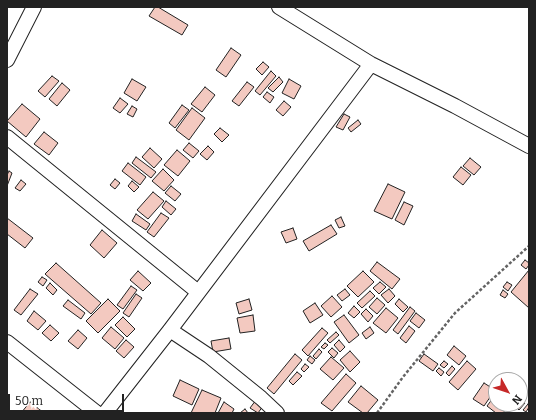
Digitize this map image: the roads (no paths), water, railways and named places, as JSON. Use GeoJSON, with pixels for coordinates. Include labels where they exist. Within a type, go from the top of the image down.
{"type":"FeatureCollection","features":[{"type":"Feature","properties":{"kind":"street"},"geometry":{"type":"LineString","coordinates":[[7,60],[34,7]]}},
{"type":"Feature","properties":{"kind":"street"},"geometry":{"type":"LineString","coordinates":[[279,7],[371,64],[456,106],[529,146]]}},
{"type":"Feature","properties":{"kind":"street"},"geometry":{"type":"LineString","coordinates":[[105,413],[170,330],[371,64]]}},
{"type":"Feature","properties":{"kind":"street"},"geometry":{"type":"LineString","coordinates":[[7,137],[198,292]]}},
{"type":"Feature","properties":{"kind":"street"},"geometry":{"type":"LineString","coordinates":[[170,330],[209,356],[261,398],[277,413]]}},
{"type":"Feature","properties":{"kind":"street"},"geometry":{"type":"LineString","coordinates":[[7,342],[97,413]]}}]}
